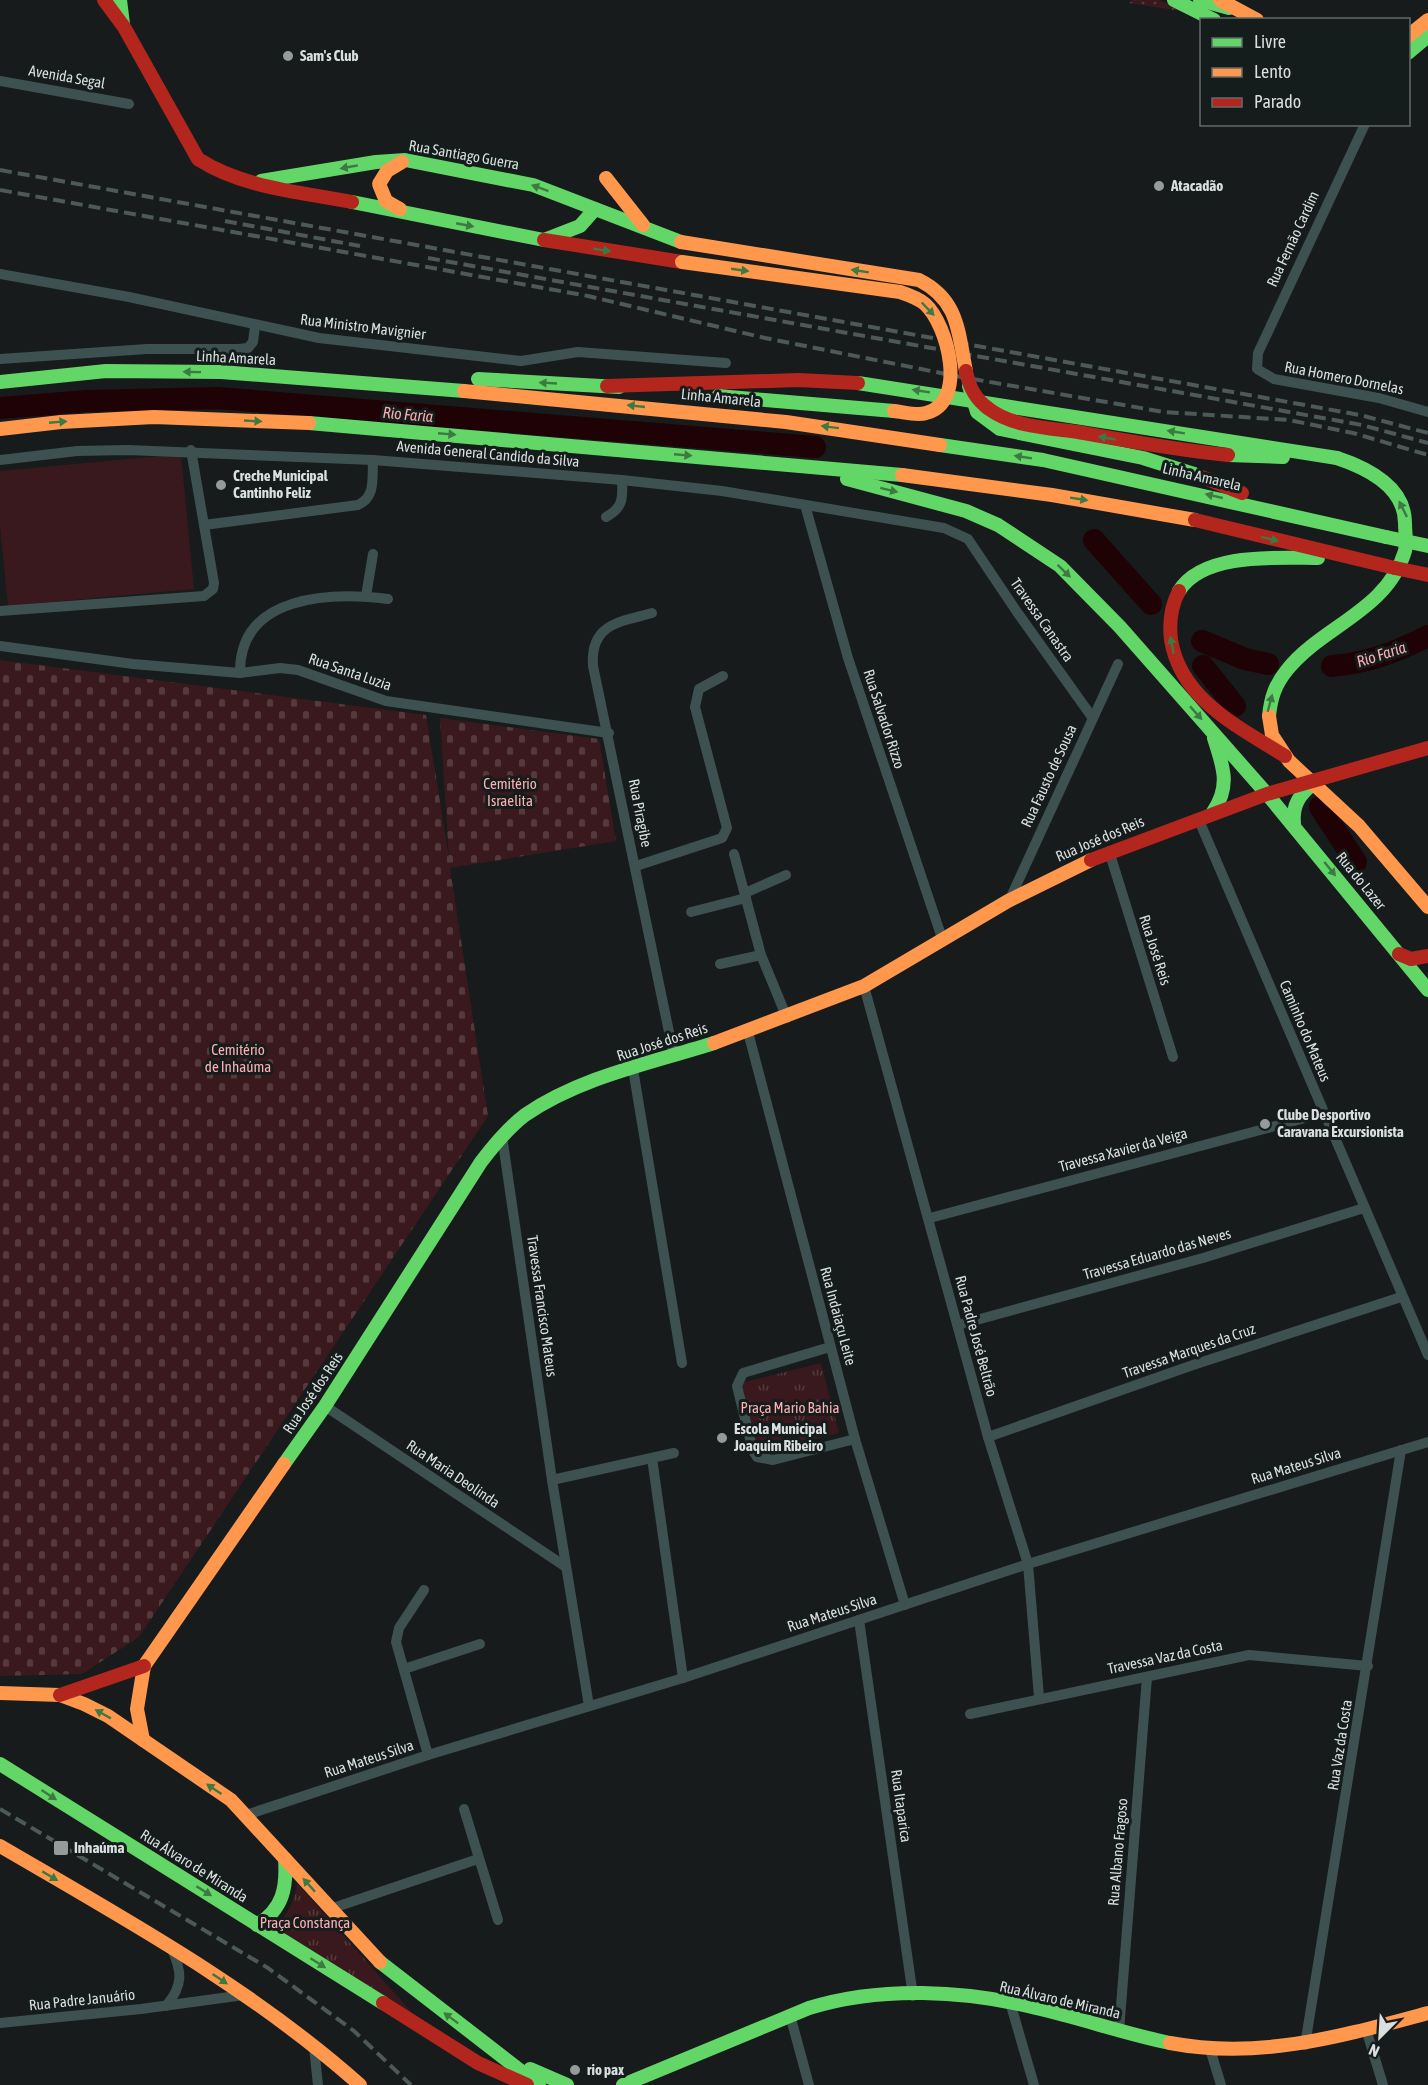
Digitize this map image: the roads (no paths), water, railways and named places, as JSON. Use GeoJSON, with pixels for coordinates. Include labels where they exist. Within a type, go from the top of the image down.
{"type":"FeatureCollection","features":[{"type":"Feature","properties":{"kind":"main road","name":"Rua Santiago Guerra"},"geometry":{"type":"LineString","coordinates":[[104,0],[124,27],[198,159],[218,172],[252,183],[544,240],[682,262],[900,292],[925,304],[941,326],[950,369],[948,395],[935,410],[924,414],[606,386]]}},
{"type":"Feature","properties":{"kind":"main road","name":"Rua Santiago Guerra"},"geometry":{"type":"LineString","coordinates":[[120,0],[124,27]]}},
{"type":"Feature","properties":{"kind":"main road"},"geometry":{"type":"LineString","coordinates":[[1173,0],[1210,18]]}},
{"type":"Feature","properties":{"kind":"main road"},"geometry":{"type":"LineString","coordinates":[[1200,0],[1218,7],[1238,9]]}},
{"type":"Feature","properties":{"kind":"main road"},"geometry":{"type":"LineString","coordinates":[[1220,0],[1254,18]]}},
{"type":"Feature","properties":{"kind":"main road"},"geometry":{"type":"LineString","coordinates":[[1410,34],[1428,20]]}},
{"type":"Feature","properties":{"kind":"main road"},"geometry":{"type":"LineString","coordinates":[[1410,51],[1428,36]]}},
{"type":"Feature","properties":{"kind":"main road","name":"Rua Santiago Guerra"},"geometry":{"type":"LineString","coordinates":[[252,183],[376,162],[405,160],[533,185],[681,242],[913,279],[933,287],[943,295],[955,316],[971,398],[977,412],[1000,429],[1143,458],[1194,474],[1311,520]]}},
{"type":"Feature","properties":{"kind":"main road"},"geometry":{"type":"LineString","coordinates":[[405,160],[387,171],[379,184],[386,201],[408,213]]}},
{"type":"Feature","properties":{"kind":"main road"},"geometry":{"type":"LineString","coordinates":[[606,178],[630,212],[647,230]]}},
{"type":"Feature","properties":{"kind":"main road"},"geometry":{"type":"LineString","coordinates":[[544,240],[580,226],[595,209]]}},
{"type":"Feature","properties":{"kind":"main road","name":"Linha Amarela"},"geometry":{"type":"LineString","coordinates":[[0,382],[67,374],[150,370],[221,372],[699,412],[917,440],[1043,460],[1177,488],[1428,546]]}},
{"type":"Feature","properties":{"kind":"main road"},"geometry":{"type":"LineString","coordinates":[[355,382],[428,377],[606,386],[798,380],[854,382],[1337,458],[1372,471],[1391,488],[1409,521],[1412,543],[1402,579],[1361,621],[1292,665],[1274,691],[1268,708],[1268,723],[1273,737],[1285,756]]}},
{"type":"Feature","properties":{"kind":"main road"},"geometry":{"type":"LineString","coordinates":[[969,386],[977,398],[990,410],[1017,422],[1228,455],[1337,458]]}},
{"type":"Feature","properties":{"kind":"main road"},"geometry":{"type":"LineString","coordinates":[[0,429],[108,418],[211,419],[351,425],[981,484],[1085,500],[1209,524],[1428,575]]}},
{"type":"Feature","properties":{"kind":"main road","name":"Rua do Lazer"},"geometry":{"type":"LineString","coordinates":[[792,465],[966,511],[998,525],[1028,543],[1067,573],[1120,627],[1294,824],[1428,990]]}},
{"type":"Feature","properties":{"kind":"main road"},"geometry":{"type":"LineString","coordinates":[[1346,557],[1226,561],[1203,569],[1188,580],[1178,592],[1172,607],[1169,622],[1172,651],[1186,679],[1200,697],[1285,756],[1315,782],[1426,900]]}},
{"type":"Feature","properties":{"kind":"main road"},"geometry":{"type":"LineString","coordinates":[[1211,730],[1227,782],[1223,798],[1213,812]]}},
{"type":"Feature","properties":{"kind":"main road","name":"Rua José dos Reis"},"geometry":{"type":"LineString","coordinates":[[143,1740],[137,1708],[144,1666],[325,1406],[460,1194],[502,1136],[543,1103],[565,1091],[748,1032],[864,986],[1008,901],[1109,851],[1268,794],[1428,748]]}},
{"type":"Feature","properties":{"kind":"main road"},"geometry":{"type":"LineString","coordinates":[[1294,824],[1293,805],[1297,797],[1315,782]]}},
{"type":"Feature","properties":{"kind":"main road"},"geometry":{"type":"LineString","coordinates":[[1399,954],[1411,959],[1428,956]]}},
{"type":"Feature","properties":{"kind":"main road"},"geometry":{"type":"LineString","coordinates":[[60,1695],[144,1666]]}},
{"type":"Feature","properties":{"kind":"main road"},"geometry":{"type":"LineString","coordinates":[[0,1693],[60,1695],[108,1716],[231,1800],[387,1969],[539,2085]]}},
{"type":"Feature","properties":{"kind":"main road"},"geometry":{"type":"LineString","coordinates":[[0,1702],[16,1693]]}},
{"type":"Feature","properties":{"kind":"main road","name":"Rua Álvaro de Miranda"},"geometry":{"type":"LineString","coordinates":[[0,1764],[478,2063],[527,2085]]}},
{"type":"Feature","properties":{"kind":"main road"},"geometry":{"type":"LineString","coordinates":[[0,1846],[171,1947],[244,1995],[314,2047],[360,2085]]}},
{"type":"Feature","properties":{"kind":"main road"},"geometry":{"type":"LineString","coordinates":[[257,1925],[270,1919],[285,1896],[285,1859]]}},
{"type":"Feature","properties":{"kind":"main road","name":"Rua Álvaro de Miranda"},"geometry":{"type":"LineString","coordinates":[[623,2085],[790,2015],[835,2001],[947,1996],[1010,2002],[1119,2031],[1210,2049],[1258,2050],[1305,2045],[1428,2013]]}},
{"type":"Feature","properties":{"kind":"main road"},"geometry":{"type":"LineString","coordinates":[[498,2053],[567,2085]]}},
{"type":"Feature","properties":{"kind":"street","name":"Avenida Segal"},"geometry":{"type":"LineString","coordinates":[[0,81],[129,104]]}},
{"type":"Feature","properties":{"kind":"street","name":"Rua Fernão Cardim"},"geometry":{"type":"LineString","coordinates":[[1257,369],[1258,354],[1364,126]]}},
{"type":"Feature","properties":{"kind":"street","name":"Rua Ministro Mavignier"},"geometry":{"type":"LineString","coordinates":[[0,274],[195,311],[255,326],[319,338],[521,361],[578,352],[726,363]]}},
{"type":"Feature","properties":{"kind":"street"},"geometry":{"type":"LineString","coordinates":[[0,359],[147,349],[248,348],[253,342],[255,326]]}},
{"type":"Feature","properties":{"kind":"street","name":"Rua Homero Dornelas"},"geometry":{"type":"LineString","coordinates":[[1257,369],[1274,380],[1379,398],[1428,412]]}},
{"type":"Feature","properties":{"kind":"street"},"geometry":{"type":"LineString","coordinates":[[0,611],[204,596],[213,589],[191,450]]}},
{"type":"Feature","properties":{"kind":"street","name":"Avenida General Candido da Silva"},"geometry":{"type":"LineString","coordinates":[[0,460],[77,451],[191,450],[373,460],[622,480],[722,490],[944,528],[968,538]]}},
{"type":"Feature","properties":{"kind":"street"},"geometry":{"type":"LineString","coordinates":[[204,525],[358,505],[367,501],[370,495],[373,460]]}},
{"type":"Feature","properties":{"kind":"street"},"geometry":{"type":"LineString","coordinates":[[606,517],[618,509],[621,503],[622,480]]}},
{"type":"Feature","properties":{"kind":"street","name":"Rua Salvador Rizzo"},"geometry":{"type":"LineString","coordinates":[[805,504],[848,658],[943,941]]}},
{"type":"Feature","properties":{"kind":"street","name":"Travessa Canastra"},"geometry":{"type":"LineString","coordinates":[[968,538],[1017,612],[1092,717]]}},
{"type":"Feature","properties":{"kind":"street"},"geometry":{"type":"LineString","coordinates":[[366,597],[373,554]]}},
{"type":"Feature","properties":{"kind":"street"},"geometry":{"type":"LineString","coordinates":[[240,673],[243,648],[249,635],[260,621],[274,612],[314,597],[388,599]]}},
{"type":"Feature","properties":{"kind":"street","name":"Rua Piragibe"},"geometry":{"type":"LineString","coordinates":[[652,613],[618,622],[603,631],[592,650],[674,1056]]}},
{"type":"Feature","properties":{"kind":"street","name":"Rua Santa Luzia"},"geometry":{"type":"LineString","coordinates":[[4,648],[240,673],[280,668],[298,670],[386,701],[609,733]]}},
{"type":"Feature","properties":{"kind":"street","name":"Rua Fausto de Sousa"},"geometry":{"type":"LineString","coordinates":[[1008,901],[1118,664]]}},
{"type":"Feature","properties":{"kind":"street"},"geometry":{"type":"LineString","coordinates":[[636,866],[722,838],[726,834],[727,828],[695,707],[699,689],[723,676]]}},
{"type":"Feature","properties":{"kind":"street","name":"Caminho do Mateus"},"geometry":{"type":"LineString","coordinates":[[1198,818],[1401,1297],[1428,1355]]}},
{"type":"Feature","properties":{"kind":"street","name":"Rua José Reis"},"geometry":{"type":"LineString","coordinates":[[1109,851],[1173,1057]]}},
{"type":"Feature","properties":{"kind":"street"},"geometry":{"type":"LineString","coordinates":[[734,854],[761,955],[787,1018]]}},
{"type":"Feature","properties":{"kind":"street"},"geometry":{"type":"LineString","coordinates":[[691,912],[745,896],[786,875]]}},
{"type":"Feature","properties":{"kind":"street"},"geometry":{"type":"LineString","coordinates":[[720,964],[761,955]]}},
{"type":"Feature","properties":{"kind":"street","name":"Rua Padre José Beltrão"},"geometry":{"type":"LineString","coordinates":[[864,986],[930,1218],[988,1437],[1028,1563],[1039,1697]]}},
{"type":"Feature","properties":{"kind":"street","name":"Rua Indaiaçu Leite"},"geometry":{"type":"LineString","coordinates":[[748,1032],[855,1439],[905,1605]]}},
{"type":"Feature","properties":{"kind":"street"},"geometry":{"type":"LineString","coordinates":[[633,1069],[682,1363]]}},
{"type":"Feature","properties":{"kind":"street","name":"Travessa Xavier da Veiga"},"geometry":{"type":"LineString","coordinates":[[930,1218],[1324,1113]]}},
{"type":"Feature","properties":{"kind":"street","name":"Travessa Francisco Mateus"},"geometry":{"type":"LineString","coordinates":[[502,1136],[552,1480],[589,1706]]}},
{"type":"Feature","properties":{"kind":"street","name":"Travessa Eduardo das Neves"},"geometry":{"type":"LineString","coordinates":[[958,1325],[1203,1258],[1364,1208]]}},
{"type":"Feature","properties":{"kind":"street","name":"Travessa Marques da Cruz"},"geometry":{"type":"LineString","coordinates":[[988,1437],[1193,1365],[1401,1297]]}},
{"type":"Feature","properties":{"kind":"street"},"geometry":{"type":"LineString","coordinates":[[830,1347],[743,1373],[737,1386],[753,1451],[764,1460],[773,1460],[855,1439]]}},
{"type":"Feature","properties":{"kind":"street","name":"Rua Maria Deolinda"},"geometry":{"type":"LineString","coordinates":[[325,1406],[566,1567]]}},
{"type":"Feature","properties":{"kind":"street","name":"Rua Mateus Silva"},"geometry":{"type":"LineString","coordinates":[[246,1815],[428,1755],[683,1678],[1028,1563],[1428,1442]]}},
{"type":"Feature","properties":{"kind":"street","name":"Rua Vaz da Costa"},"geometry":{"type":"LineString","coordinates":[[1305,2045],[1368,1666],[1401,1450]]}},
{"type":"Feature","properties":{"kind":"street"},"geometry":{"type":"LineString","coordinates":[[552,1480],[674,1453]]}},
{"type":"Feature","properties":{"kind":"street"},"geometry":{"type":"LineString","coordinates":[[652,1458],[683,1678]]}},
{"type":"Feature","properties":{"kind":"street"},"geometry":{"type":"LineString","coordinates":[[424,1590],[396,1635],[428,1755]]}},
{"type":"Feature","properties":{"kind":"street","name":"Rua Itaparica"},"geometry":{"type":"LineString","coordinates":[[859,1620],[913,1996]]}},
{"type":"Feature","properties":{"kind":"street"},"geometry":{"type":"LineString","coordinates":[[404,1669],[480,1644]]}},
{"type":"Feature","properties":{"kind":"street","name":"Travessa Vaz da Costa"},"geometry":{"type":"LineString","coordinates":[[970,1713],[1249,1655],[1368,1666]]}},
{"type":"Feature","properties":{"kind":"street","name":"Rua Albano Fragoso"},"geometry":{"type":"LineString","coordinates":[[1119,2031],[1147,1677]]}},
{"type":"Feature","properties":{"kind":"street"},"geometry":{"type":"LineString","coordinates":[[464,1809],[498,1920]]}},
{"type":"Feature","properties":{"kind":"street"},"geometry":{"type":"LineString","coordinates":[[330,1909],[478,1859]]}},
{"type":"Feature","properties":{"kind":"street"},"geometry":{"type":"LineString","coordinates":[[166,2006],[176,1995],[181,1979],[181,1971],[171,1947]]}},
{"type":"Feature","properties":{"kind":"street","name":"Rua Padre Januário"},"geometry":{"type":"LineString","coordinates":[[0,2024],[244,1995]]}},
{"type":"Feature","properties":{"kind":"street"},"geometry":{"type":"LineString","coordinates":[[1010,2002],[1034,2085]]}},
{"type":"Feature","properties":{"kind":"street"},"geometry":{"type":"LineString","coordinates":[[790,2015],[809,2085]]}},
{"type":"Feature","properties":{"kind":"street"},"geometry":{"type":"LineString","coordinates":[[1366,2029],[1383,2085]]}},
{"type":"Feature","properties":{"kind":"street"},"geometry":{"type":"LineString","coordinates":[[314,2047],[318,2085]]}},
{"type":"Feature","properties":{"kind":"street"},"geometry":{"type":"LineString","coordinates":[[1210,2049],[1221,2085]]}},
{"type":"Feature","properties":{"kind":"waterway","name":"Rio Faria"},"geometry":{"type":"LineString","coordinates":[[0,408],[87,401],[218,398],[815,447]]}},
{"type":"Feature","properties":{"kind":"waterway","name":"Rio Faria"},"geometry":{"type":"LineString","coordinates":[[1094,540],[1151,604]]}},
{"type":"Feature","properties":{"kind":"waterway","name":"Rio Faria"},"geometry":{"type":"LineString","coordinates":[[1332,666],[1382,656],[1428,636]]}},
{"type":"Feature","properties":{"kind":"waterway","name":"Rio Faria"},"geometry":{"type":"LineString","coordinates":[[1202,641],[1245,659],[1268,664]]}},
{"type":"Feature","properties":{"kind":"waterway"},"geometry":{"type":"LineString","coordinates":[[1203,666],[1235,706]]}},
{"type":"Feature","properties":{"kind":"waterway"},"geometry":{"type":"LineString","coordinates":[[1320,807],[1356,862]]}},
{"type":"Feature","properties":{"kind":"railway"},"geometry":{"type":"LineString","coordinates":[[0,170],[1360,415],[1428,433]]}},
{"type":"Feature","properties":{"kind":"railway"},"geometry":{"type":"LineString","coordinates":[[0,190],[588,296],[765,338],[961,377],[1164,412],[1289,420],[1353,433],[1428,455]]}},
{"type":"Feature","properties":{"kind":"railway"},"geometry":{"type":"LineString","coordinates":[[225,221],[360,246]]}},
{"type":"Feature","properties":{"kind":"railway"},"geometry":{"type":"LineString","coordinates":[[428,258],[1362,425],[1428,443]]}},
{"type":"Feature","properties":{"kind":"railway"},"geometry":{"type":"LineString","coordinates":[[0,1809],[268,1968],[354,2031],[411,2085]]}},
{"type":"Feature","properties":{"kind":"place","name":"Sam's Club"},"geometry":{"type":"Point","coordinates":[288,56]}},
{"type":"Feature","properties":{"kind":"place","name":"Atacadão"},"geometry":{"type":"Point","coordinates":[1159,186]}},
{"type":"Feature","properties":{"kind":"place","name":"Creche Municipal Cantinho Feliz"},"geometry":{"type":"Point","coordinates":[221,485]}},
{"type":"Feature","properties":{"kind":"place","name":"Clube Desportivo Caravana Excursionista"},"geometry":{"type":"Point","coordinates":[1265,1124]}},
{"type":"Feature","properties":{"kind":"place","name":"Escola Municipal Joaquim Ribeiro"},"geometry":{"type":"Point","coordinates":[722,1438]}},
{"type":"Feature","properties":{"kind":"place","name":"Inhaúma"},"geometry":{"type":"Point","coordinates":[61,1848]}},
{"type":"Feature","properties":{"kind":"place","name":"rio pax"},"geometry":{"type":"Point","coordinates":[575,2070]}},
{"type":"Feature","properties":{"kind":"park label","name":"Cemitério Israelita"},"geometry":{"type":"Point","coordinates":[510,792]}},
{"type":"Feature","properties":{"kind":"park label","name":"Cemitério de Inhaúma"},"geometry":{"type":"Point","coordinates":[238,1058]}},
{"type":"Feature","properties":{"kind":"park label","name":"Praça Mario Bahia"},"geometry":{"type":"Point","coordinates":[790,1408]}},
{"type":"Feature","properties":{"kind":"park label","name":"Praça Constança"},"geometry":{"type":"Point","coordinates":[305,1923]}}]}
